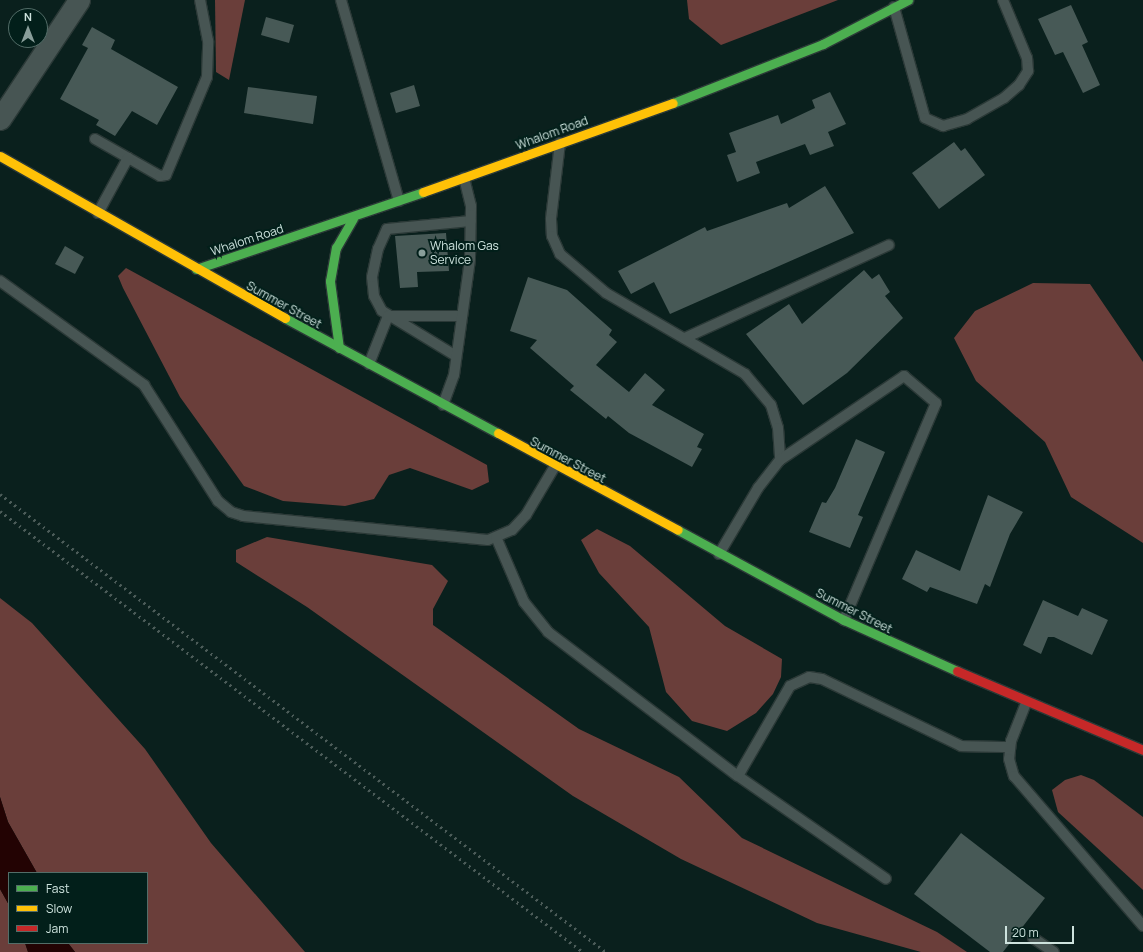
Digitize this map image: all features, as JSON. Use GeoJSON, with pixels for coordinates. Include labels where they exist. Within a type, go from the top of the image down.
{"type":"FeatureCollection","features":[{"type":"Feature","properties":{"kind":"main road","name":"Whalom Road"},"geometry":{"type":"LineString","coordinates":[[196,269],[353,218],[790,60],[908,0]]}},
{"type":"Feature","properties":{"kind":"main road","name":"Summer Street"},"geometry":{"type":"LineString","coordinates":[[0,156],[196,269],[339,348],[555,466],[844,620],[1026,703],[1143,750]]}},
{"type":"Feature","properties":{"kind":"main road"},"geometry":{"type":"LineString","coordinates":[[339,348],[330,281],[336,248],[353,218]]}},
{"type":"Feature","properties":{"kind":"street"},"geometry":{"type":"LineString","coordinates":[[2,111],[79,0]]}},
{"type":"Feature","properties":{"kind":"lane"},"geometry":{"type":"LineString","coordinates":[[95,139],[160,176],[166,175],[206,77],[208,41],[200,0]]}},
{"type":"Feature","properties":{"kind":"lane"},"geometry":{"type":"LineString","coordinates":[[341,0],[399,201]]}},
{"type":"Feature","properties":{"kind":"lane"},"geometry":{"type":"LineString","coordinates":[[894,7],[925,118],[943,126],[967,119],[1004,98],[1028,71],[1027,58],[1003,0]]}},
{"type":"Feature","properties":{"kind":"lane"},"geometry":{"type":"LineString","coordinates":[[560,143],[551,219],[552,236],[560,254],[606,293],[745,374],[764,394],[775,416],[780,460]]}},
{"type":"Feature","properties":{"kind":"lane"},"geometry":{"type":"LineString","coordinates":[[98,213],[128,158]]}},
{"type":"Feature","properties":{"kind":"lane"},"geometry":{"type":"LineString","coordinates":[[443,405],[456,356],[470,259],[471,221],[464,178]]}},
{"type":"Feature","properties":{"kind":"lane"},"geometry":{"type":"LineString","coordinates":[[375,210],[388,229]]}},
{"type":"Feature","properties":{"kind":"lane"},"geometry":{"type":"LineString","coordinates":[[388,229],[471,221]]}},
{"type":"Feature","properties":{"kind":"lane"},"geometry":{"type":"LineString","coordinates":[[388,229],[378,249],[372,285],[377,304],[388,316],[456,356]]}},
{"type":"Feature","properties":{"kind":"lane"},"geometry":{"type":"LineString","coordinates":[[684,338],[889,245]]}},
{"type":"Feature","properties":{"kind":"lane"},"geometry":{"type":"LineString","coordinates":[[0,281],[144,385],[218,501],[231,512],[243,516],[480,539],[496,537],[512,530],[526,515],[555,466]]}},
{"type":"Feature","properties":{"kind":"lane"},"geometry":{"type":"LineString","coordinates":[[388,316],[462,316]]}},
{"type":"Feature","properties":{"kind":"lane"},"geometry":{"type":"LineString","coordinates":[[369,364],[388,316]]}},
{"type":"Feature","properties":{"kind":"lane"},"geometry":{"type":"LineString","coordinates":[[719,554],[758,488],[780,460],[904,376],[936,403],[844,620]]}},
{"type":"Feature","properties":{"kind":"lane"},"geometry":{"type":"LineString","coordinates":[[496,537],[524,602],[548,632],[738,776],[886,879]]}},
{"type":"Feature","properties":{"kind":"lane"},"geometry":{"type":"LineString","coordinates":[[738,776],[790,686],[809,678],[822,679],[961,746],[1010,747]]}},
{"type":"Feature","properties":{"kind":"lane"},"geometry":{"type":"LineString","coordinates":[[1026,703],[1010,747],[1014,776],[1143,926]]}},
{"type":"Feature","properties":{"kind":"lane"},"geometry":{"type":"LineString","coordinates":[[1033,938],[1054,952]]}},
{"type":"Feature","properties":{"kind":"shaded area"},"geometry":{"type":"Polygon","coordinates":[[[215,0],[245,0],[229,80],[216,72],[215,0]]]}},
{"type":"Feature","properties":{"kind":"shaded area"},"geometry":{"type":"Polygon","coordinates":[[[687,0],[838,0],[721,45],[689,19],[687,0]]]}},
{"type":"Feature","properties":{"kind":"shaded area"},"geometry":{"type":"Polygon","coordinates":[[[126,268],[487,465],[489,482],[472,490],[410,468],[389,475],[374,499],[345,506],[283,501],[244,486],[180,397],[123,288],[118,276],[126,268]]]}},
{"type":"Feature","properties":{"kind":"shaded area"},"geometry":{"type":"Polygon","coordinates":[[[1033,283],[1090,284],[1143,362],[1143,543],[1071,497],[1045,442],[976,381],[954,338],[975,311],[1033,283]]]}},
{"type":"Feature","properties":{"kind":"shaded area"},"geometry":{"type":"Polygon","coordinates":[[[597,529],[630,546],[725,626],[782,659],[781,677],[773,694],[756,713],[727,731],[692,721],[666,692],[649,627],[599,573],[581,540],[597,529]]]}},
{"type":"Feature","properties":{"kind":"shaded area"},"geometry":{"type":"Polygon","coordinates":[[[267,537],[432,565],[448,581],[433,609],[433,625],[579,729],[679,777],[742,838],[937,932],[967,952],[921,952],[817,923],[681,859],[573,796],[307,607],[236,562],[236,550],[267,537]]]}},
{"type":"Feature","properties":{"kind":"shaded area"},"geometry":{"type":"Polygon","coordinates":[[[0,598],[32,623],[145,749],[211,843],[305,952],[75,952],[69,944],[148,944],[148,872],[36,872],[8,822],[0,797],[0,598]]]}},
{"type":"Feature","properties":{"kind":"shaded area"},"geometry":{"type":"Polygon","coordinates":[[[1081,775],[1094,780],[1143,817],[1143,890],[1058,812],[1052,790],[1065,780],[1081,775]]]}},
{"type":"Feature","properties":{"kind":"shaded area"},"geometry":{"type":"Polygon","coordinates":[[[0,797],[8,822],[36,872],[8,872],[8,903],[0,889],[0,797]]]}},
{"type":"Feature","properties":{"kind":"shaded area"},"geometry":{"type":"Polygon","coordinates":[[[0,889],[8,903],[8,944],[25,944],[28,952],[0,952],[0,889]]]}},
{"type":"Feature","properties":{"kind":"shaded area"},"geometry":{"type":"Polygon","coordinates":[[[25,944],[69,944],[75,952],[28,952],[25,944]]]}},
{"type":"Feature","properties":{"kind":"building"},"geometry":{"type":"Polygon","coordinates":[[[1071,5],[1088,42],[1082,45],[1100,85],[1083,93],[1063,52],[1055,55],[1038,19],[1071,5]]]}},
{"type":"Feature","properties":{"kind":"building"},"geometry":{"type":"Polygon","coordinates":[[[266,17],[294,25],[289,43],[261,35],[266,17]]]}},
{"type":"Feature","properties":{"kind":"building"},"geometry":{"type":"Polygon","coordinates":[[[92,27],[115,40],[111,49],[178,87],[157,125],[132,111],[115,136],[96,125],[99,120],[60,99],[88,48],[82,45],[92,27]]]}},
{"type":"Feature","properties":{"kind":"building"},"geometry":{"type":"Polygon","coordinates":[[[414,85],[420,106],[396,113],[390,93],[414,85]]]}},
{"type":"Feature","properties":{"kind":"building"},"geometry":{"type":"Polygon","coordinates":[[[248,87],[317,96],[313,124],[244,113],[248,87]]]}},
{"type":"Feature","properties":{"kind":"building"},"geometry":{"type":"Polygon","coordinates":[[[830,92],[846,124],[828,132],[834,146],[810,155],[805,144],[756,162],[760,173],[737,182],[727,155],[736,152],[729,133],[778,115],[781,124],[815,108],[812,100],[830,92]]]}},
{"type":"Feature","properties":{"kind":"building"},"geometry":{"type":"Polygon","coordinates":[[[954,142],[961,151],[965,148],[985,175],[939,209],[912,173],[954,142]]]}},
{"type":"Feature","properties":{"kind":"building"},"geometry":{"type":"Polygon","coordinates":[[[825,186],[854,233],[670,314],[654,282],[631,294],[618,271],[705,227],[707,231],[787,203],[789,208],[825,186]]]}},
{"type":"Feature","properties":{"kind":"building","name":"Whalom Gas Service"},"geometry":{"type":"Polygon","coordinates":[[[446,233],[449,271],[417,272],[418,287],[400,288],[395,236],[446,233]]]}},
{"type":"Feature","properties":{"kind":"building"},"geometry":{"type":"Polygon","coordinates":[[[65,246],[84,257],[75,274],[55,264],[65,246]]]}},
{"type":"Feature","properties":{"kind":"building"},"geometry":{"type":"Polygon","coordinates":[[[864,270],[872,279],[879,274],[890,292],[885,296],[903,318],[847,373],[803,405],[746,334],[789,304],[802,324],[864,270]]]}},
{"type":"Feature","properties":{"kind":"building"},"geometry":{"type":"Polygon","coordinates":[[[528,277],[567,290],[612,330],[609,335],[617,342],[596,365],[629,392],[645,373],[665,390],[652,405],[704,434],[697,447],[702,449],[692,467],[629,433],[608,416],[606,419],[570,390],[574,386],[530,348],[537,340],[510,331],[528,277]]]}},
{"type":"Feature","properties":{"kind":"building"},"geometry":{"type":"Polygon","coordinates":[[[856,439],[885,452],[858,515],[863,517],[850,548],[809,532],[822,502],[826,503],[835,488],[856,439]]]}},
{"type":"Feature","properties":{"kind":"building"},"geometry":{"type":"Polygon","coordinates":[[[988,495],[1023,512],[1010,534],[990,587],[985,584],[977,604],[930,587],[927,592],[902,579],[916,550],[960,571],[988,495]]]}},
{"type":"Feature","properties":{"kind":"building"},"geometry":{"type":"Polygon","coordinates":[[[1043,600],[1078,616],[1082,608],[1108,620],[1092,655],[1054,637],[1048,637],[1041,654],[1023,645],[1043,600]]]}},
{"type":"Feature","properties":{"kind":"building"},"geometry":{"type":"Polygon","coordinates":[[[961,833],[1045,898],[1003,952],[990,952],[914,894],[961,833]]]}},
{"type":"Feature","properties":{"kind":"railway"},"geometry":{"type":"LineString","coordinates":[[0,494],[606,952]]}},
{"type":"Feature","properties":{"kind":"railway"},"geometry":{"type":"LineString","coordinates":[[0,511],[583,952]]}},
{"type":"Feature","properties":{"kind":"traffic: fast"},"geometry":{"type":"LineString","coordinates":[[673,103],[823,44],[908,0]]}},
{"type":"Feature","properties":{"kind":"traffic: fast"},"geometry":{"type":"LineString","coordinates":[[196,269],[423,192]]}},
{"type":"Feature","properties":{"kind":"traffic: fast"},"geometry":{"type":"LineString","coordinates":[[339,348],[330,281],[336,248],[353,218]]}},
{"type":"Feature","properties":{"kind":"traffic: fast"},"geometry":{"type":"LineString","coordinates":[[285,318],[498,433]]}},
{"type":"Feature","properties":{"kind":"traffic: fast"},"geometry":{"type":"LineString","coordinates":[[678,530],[844,620],[957,671]]}},
{"type":"Feature","properties":{"kind":"traffic: slow"},"geometry":{"type":"LineString","coordinates":[[423,192],[673,103]]}},
{"type":"Feature","properties":{"kind":"traffic: slow"},"geometry":{"type":"LineString","coordinates":[[0,156],[285,318]]}},
{"type":"Feature","properties":{"kind":"traffic: slow"},"geometry":{"type":"LineString","coordinates":[[498,433],[678,530]]}},
{"type":"Feature","properties":{"kind":"traffic: jam"},"geometry":{"type":"LineString","coordinates":[[957,671],[1143,750]]}},
{"type":"Feature","properties":{"kind":"place","name":"Whalom Gas Service"},"geometry":{"type":"Point","coordinates":[422,253]}}]}
